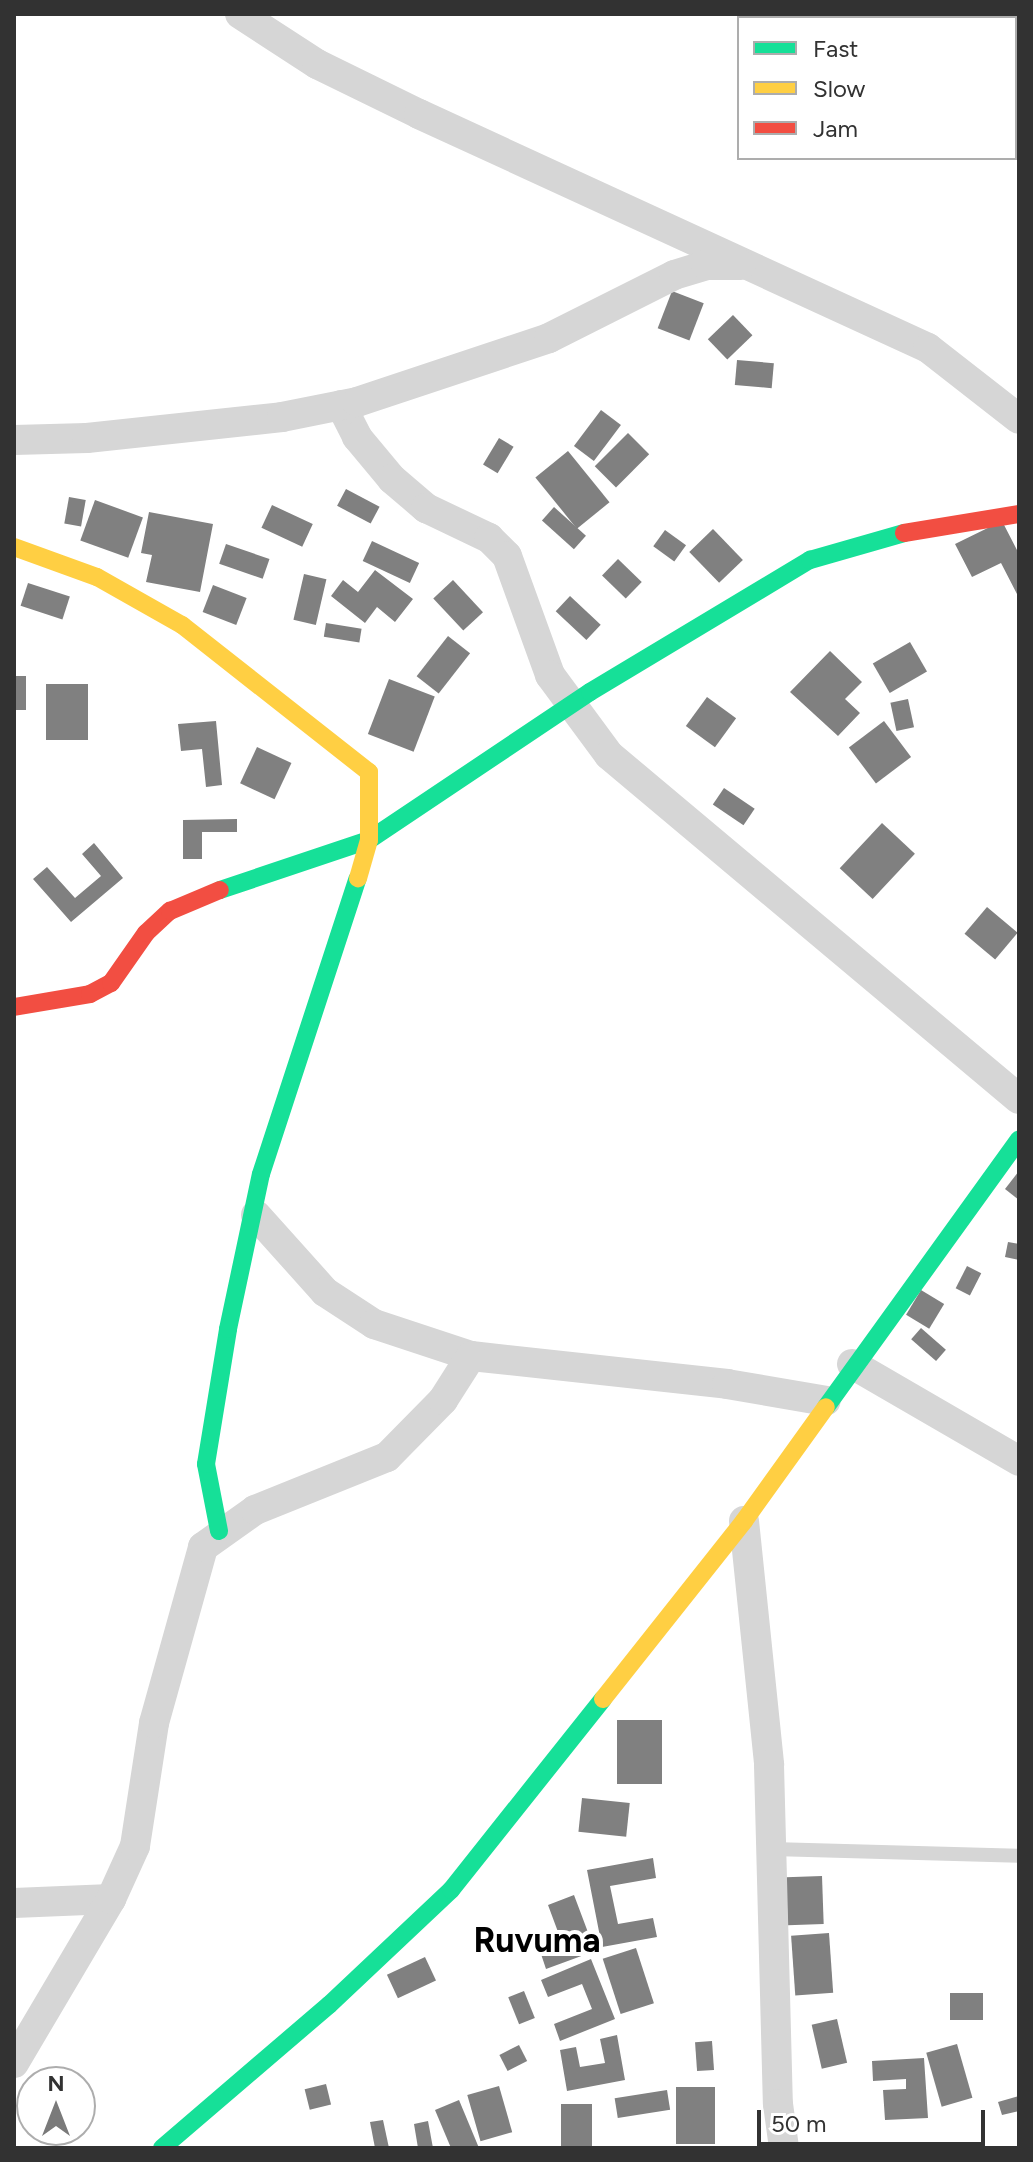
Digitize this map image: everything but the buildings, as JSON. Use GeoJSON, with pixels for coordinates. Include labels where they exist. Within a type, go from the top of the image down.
{"type":"FeatureCollection","features":[{"type":"Feature","properties":{"kind":"street"},"geometry":{"type":"LineString","coordinates":[[240,14],[317,64],[406,108],[928,348],[1019,419]]}},
{"type":"Feature","properties":{"kind":"street"},"geometry":{"type":"LineString","coordinates":[[14,440],[282,417],[341,405],[439,378],[549,338],[674,275],[706,265],[751,265]]}},
{"type":"Feature","properties":{"kind":"street"},"geometry":{"type":"LineString","coordinates":[[341,405],[357,437],[392,479],[426,508],[489,538],[507,556],[550,675],[609,755],[674,814],[868,968],[1019,1099]]}},
{"type":"Feature","properties":{"kind":"street"},"geometry":{"type":"LineString","coordinates":[[14,1007],[90,994],[111,983],[146,933],[170,911],[369,840],[572,706],[810,560],[894,535],[1019,514]]}},
{"type":"Feature","properties":{"kind":"street"},"geometry":{"type":"LineString","coordinates":[[14,547],[97,577],[182,625],[314,724],[369,772],[374,803],[369,840],[301,1064],[278,1118],[208,1439],[209,1493],[219,1531]]}},
{"type":"Feature","properties":{"kind":"street"},"geometry":{"type":"LineString","coordinates":[[162,2148],[329,2005],[451,1890],[744,1521],[852,1364],[1019,1139]]}},
{"type":"Feature","properties":{"kind":"street"},"geometry":{"type":"LineString","coordinates":[[256,1215],[325,1292],[374,1324],[471,1356],[727,1384],[826,1401]]}},
{"type":"Feature","properties":{"kind":"street"},"geometry":{"type":"LineString","coordinates":[[14,2063],[111,1899],[135,1846],[154,1723],[191,1580],[203,1547],[219,1531],[255,1510],[387,1457],[443,1400],[471,1356]]}},
{"type":"Feature","properties":{"kind":"street"},"geometry":{"type":"LineString","coordinates":[[852,1364],[1019,1461]]}},
{"type":"Feature","properties":{"kind":"street"},"geometry":{"type":"LineString","coordinates":[[744,1521],[769,1765],[778,2104],[784,2148]]}},
{"type":"Feature","properties":{"kind":"street"},"geometry":{"type":"LineString","coordinates":[[14,1903],[111,1899]]}},
{"type":"Feature","properties":{"kind":"lane"},"geometry":{"type":"LineString","coordinates":[[772,1849],[1019,1856]]}},
{"type":"Feature","properties":{"kind":"traffic: fast"},"geometry":{"type":"LineString","coordinates":[[220,890],[369,840],[590,692],[810,560],[904,533]]}},
{"type":"Feature","properties":{"kind":"traffic: fast"},"geometry":{"type":"LineString","coordinates":[[219,1531],[206,1464],[228,1329],[261,1174],[358,878]]}},
{"type":"Feature","properties":{"kind":"traffic: fast"},"geometry":{"type":"LineString","coordinates":[[826,1407],[1019,1139]]}},
{"type":"Feature","properties":{"kind":"traffic: fast"},"geometry":{"type":"LineString","coordinates":[[162,2148],[329,2005],[451,1890],[603,1699]]}},
{"type":"Feature","properties":{"kind":"traffic: slow"},"geometry":{"type":"LineString","coordinates":[[14,547],[97,577],[182,625],[369,772],[369,840],[358,878]]}},
{"type":"Feature","properties":{"kind":"traffic: slow"},"geometry":{"type":"LineString","coordinates":[[603,1699],[744,1521],[826,1407]]}},
{"type":"Feature","properties":{"kind":"traffic: jam"},"geometry":{"type":"LineString","coordinates":[[904,533],[1019,514]]}},
{"type":"Feature","properties":{"kind":"traffic: jam"},"geometry":{"type":"LineString","coordinates":[[14,1007],[90,994],[111,983],[146,933],[170,911],[220,890]]}},
{"type":"Feature","properties":{"kind":"district","name":"Ruvuma"},"geometry":{"type":"Point","coordinates":[537,1941]}}]}
